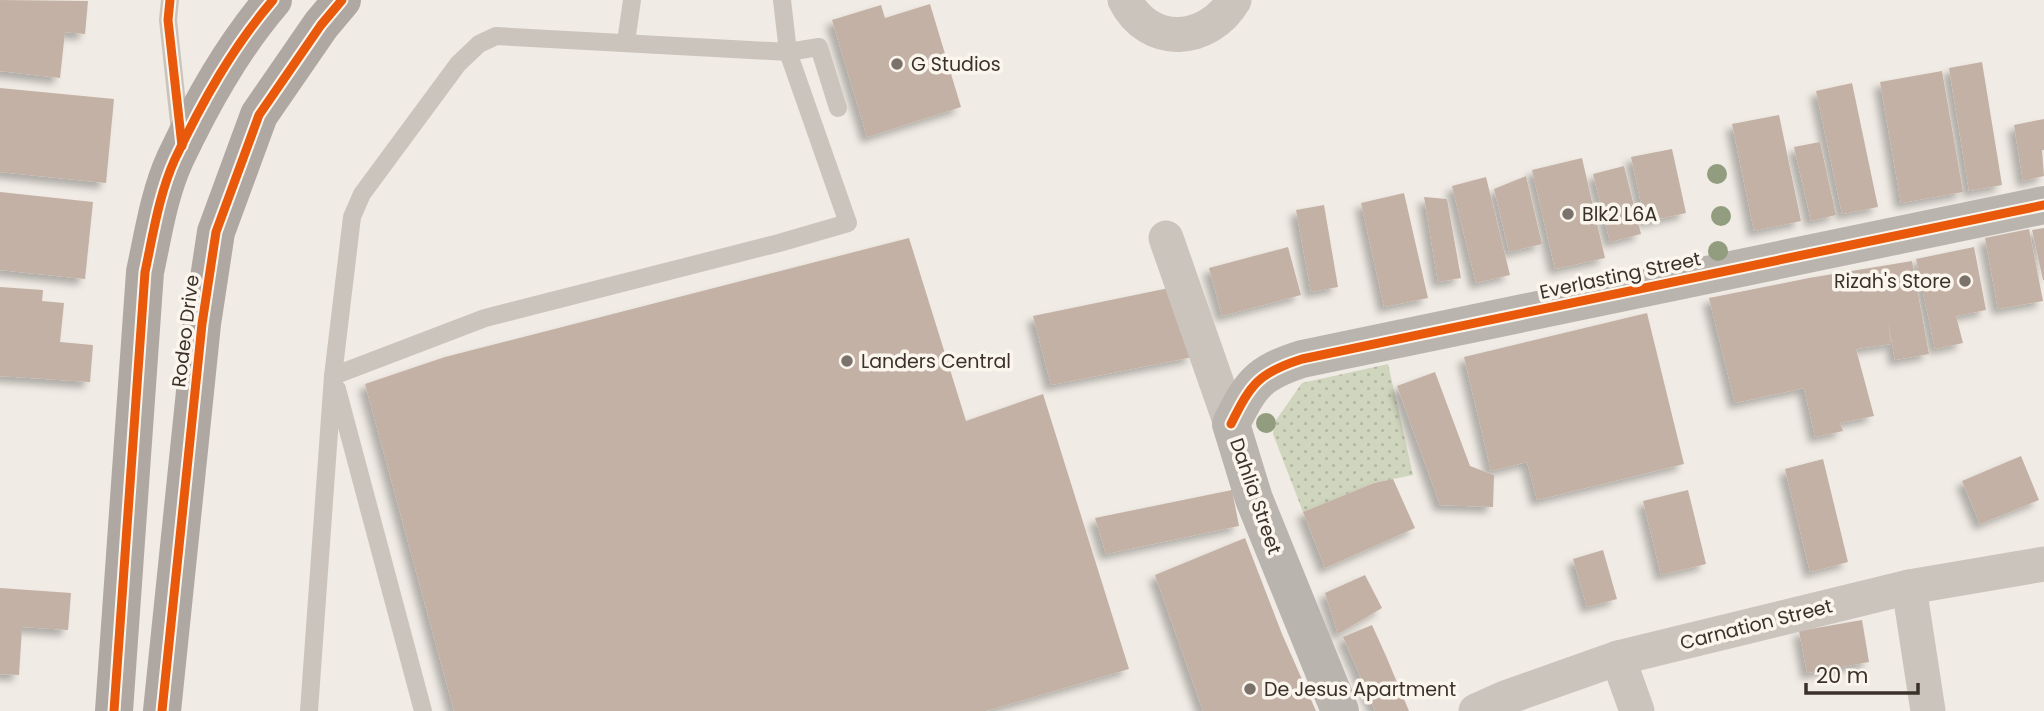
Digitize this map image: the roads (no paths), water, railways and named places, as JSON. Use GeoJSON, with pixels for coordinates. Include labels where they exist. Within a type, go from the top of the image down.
{"type":"FeatureCollection","features":[{"type":"Feature","properties":{"kind":"main road"},"geometry":{"type":"LineString","coordinates":[[114,704],[145,272],[175,159],[217,78],[246,32],[273,0]]}},
{"type":"Feature","properties":{"kind":"main road","name":"Rodeo Drive"},"geometry":{"type":"LineString","coordinates":[[162,705],[202,324],[216,232],[259,115],[321,25],[342,0]]}},
{"type":"Feature","properties":{"kind":"street"},"geometry":{"type":"LineString","coordinates":[[1125,0],[1143,23],[1159,31],[1177,35],[1196,32],[1212,25],[1226,13],[1234,0]]}},
{"type":"Feature","properties":{"kind":"street","name":"Everlasting Street"},"geometry":{"type":"LineString","coordinates":[[1231,424],[1247,392],[1266,374],[1302,359],[2044,205]]}},
{"type":"Feature","properties":{"kind":"street","name":"Dahlia Street"},"geometry":{"type":"LineString","coordinates":[[1166,238],[1231,424],[1254,499],[1340,711]]}},
{"type":"Feature","properties":{"kind":"street","name":"Carnation Street"},"geometry":{"type":"LineString","coordinates":[[1476,711],[1618,658],[1909,587],[2044,564]]}},
{"type":"Feature","properties":{"kind":"street"},"geometry":{"type":"LineString","coordinates":[[1909,587],[1928,711]]}},
{"type":"Feature","properties":{"kind":"street"},"geometry":{"type":"LineString","coordinates":[[1618,658],[1637,711]]}},
{"type":"Feature","properties":{"kind":"lane"},"geometry":{"type":"LineString","coordinates":[[170,0],[168,20],[182,148]]}},
{"type":"Feature","properties":{"kind":"lane"},"geometry":{"type":"LineString","coordinates":[[626,42],[632,0]]}},
{"type":"Feature","properties":{"kind":"lane"},"geometry":{"type":"LineString","coordinates":[[333,376],[485,318],[848,223],[788,52],[782,0]]}},
{"type":"Feature","properties":{"kind":"lane"},"geometry":{"type":"LineString","coordinates":[[309,711],[333,376],[352,217],[362,194],[458,64],[479,44],[496,36],[788,52],[819,47],[838,108]]}},
{"type":"Feature","properties":{"kind":"lane"},"geometry":{"type":"LineString","coordinates":[[333,376],[424,711]]}},
{"type":"Feature","properties":{"kind":"place","name":"G Studios"},"geometry":{"type":"Point","coordinates":[897,64]}},
{"type":"Feature","properties":{"kind":"place","name":"Blk2 L6A"},"geometry":{"type":"Point","coordinates":[1568,214]}},
{"type":"Feature","properties":{"kind":"place","name":"Rizah's Store"},"geometry":{"type":"Point","coordinates":[1965,281]}},
{"type":"Feature","properties":{"kind":"place","name":"Landers Central"},"geometry":{"type":"Point","coordinates":[847,361]}},
{"type":"Feature","properties":{"kind":"place","name":"De Jesus Apartment"},"geometry":{"type":"Point","coordinates":[1250,689]}}]}
